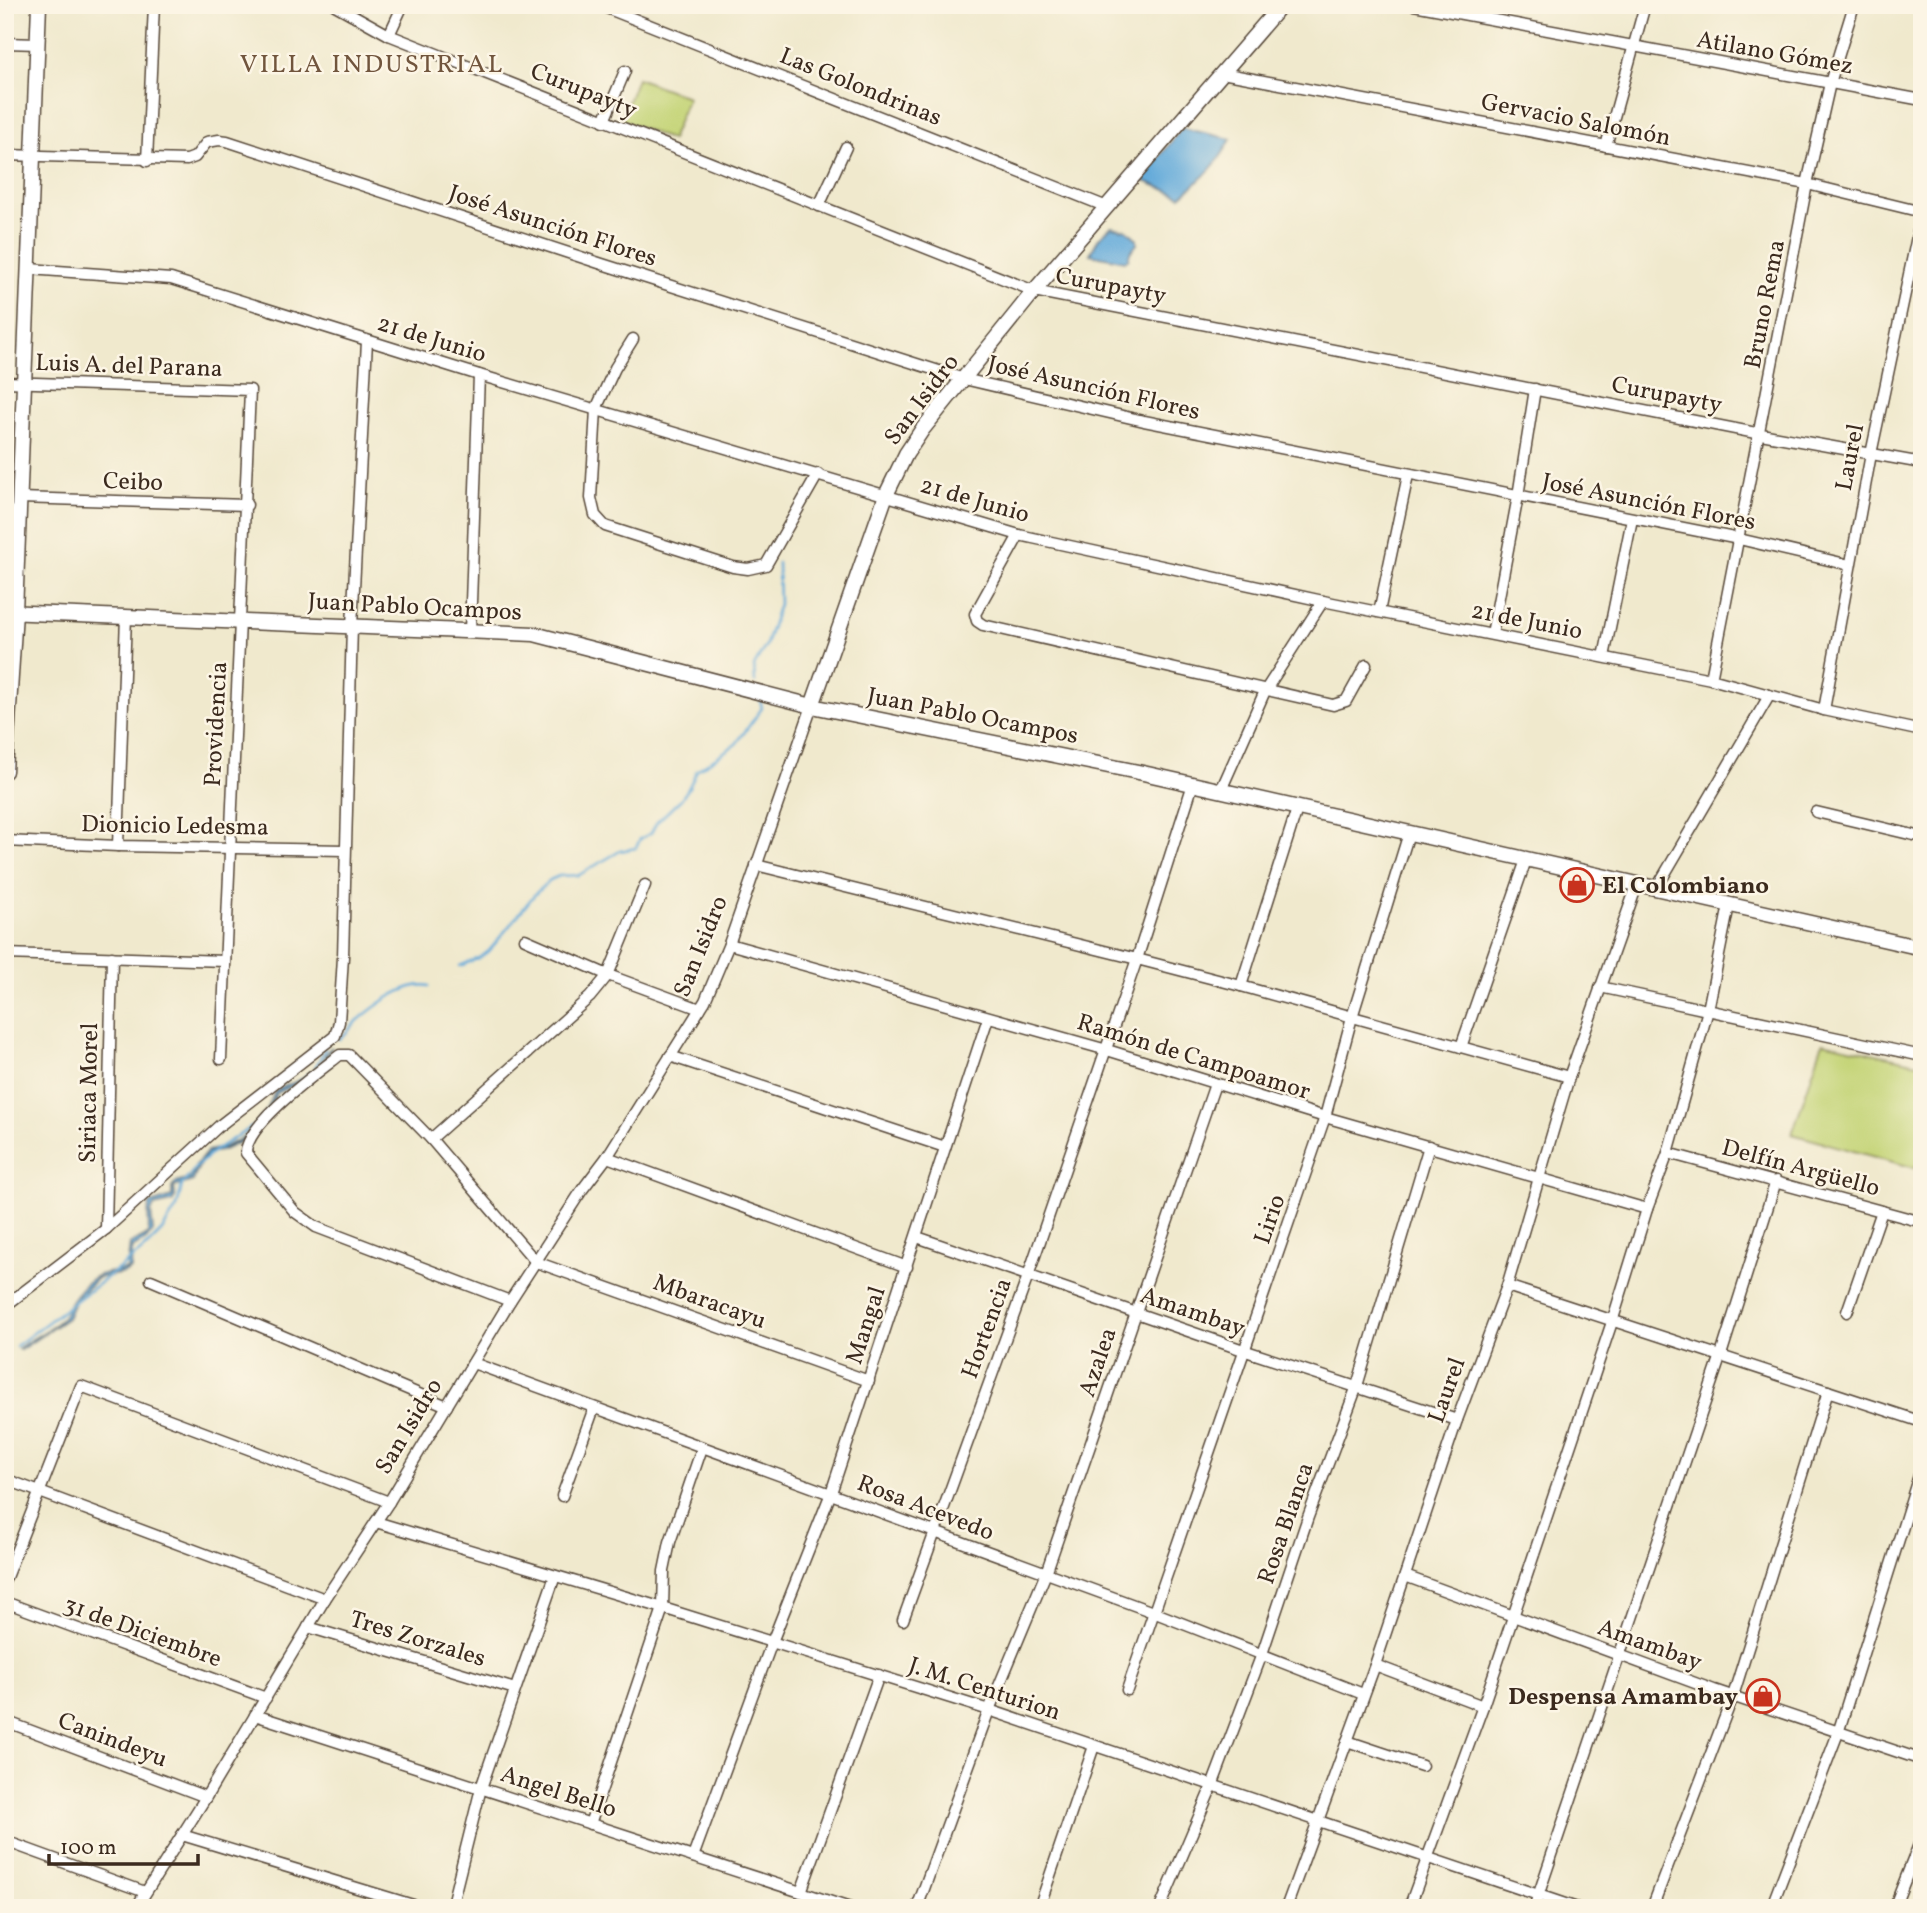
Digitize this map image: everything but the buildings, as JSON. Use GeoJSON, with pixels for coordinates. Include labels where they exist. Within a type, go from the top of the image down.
{"type":"FeatureCollection","features":[{"type":"Feature","properties":{"kind":"street"},"geometry":{"type":"LineString","coordinates":[[5,771],[39,5]]}},
{"type":"Feature","properties":{"kind":"street"},"geometry":{"type":"LineString","coordinates":[[5,155],[147,161],[154,5]]}},
{"type":"Feature","properties":{"kind":"street","name":"Curupayty"},"geometry":{"type":"LineString","coordinates":[[335,5],[389,35],[1034,291],[1760,434],[1922,463]]}},
{"type":"Feature","properties":{"kind":"street"},"geometry":{"type":"LineString","coordinates":[[389,35],[403,5]]}},
{"type":"Feature","properties":{"kind":"street","name":"Las Golondrinas"},"geometry":{"type":"LineString","coordinates":[[599,5],[1107,206]]}},
{"type":"Feature","properties":{"kind":"street","name":"San Isidro"},"geometry":{"type":"LineString","coordinates":[[136,1908],[325,1599],[389,1502],[510,1301],[582,1190],[607,1157],[700,1009],[729,944],[886,495],[906,454],[922,430],[1034,291],[1281,5]]}},
{"type":"Feature","properties":{"kind":"street","name":"Atilano Gómez"},"geometry":{"type":"LineString","coordinates":[[1414,5],[1922,100]]}},
{"type":"Feature","properties":{"kind":"street"},"geometry":{"type":"LineString","coordinates":[[1605,146],[1645,5]]}},
{"type":"Feature","properties":{"kind":"street","name":"Bruno Rema"},"geometry":{"type":"LineString","coordinates":[[1711,679],[1807,184],[1830,83],[1854,5]]}},
{"type":"Feature","properties":{"kind":"street"},"geometry":{"type":"LineString","coordinates":[[5,43],[38,44]]}},
{"type":"Feature","properties":{"kind":"street"},"geometry":{"type":"LineString","coordinates":[[604,121],[625,71]]}},
{"type":"Feature","properties":{"kind":"street","name":"Gervacio Salomón"},"geometry":{"type":"LineString","coordinates":[[1222,73],[1807,184],[1922,213]]}},
{"type":"Feature","properties":{"kind":"street","name":"José Asunción Flores"},"geometry":{"type":"LineString","coordinates":[[147,161],[187,160],[195,157],[206,142],[219,139],[964,379],[1144,421],[1739,539],[1850,565]]}},
{"type":"Feature","properties":{"kind":"street"},"geometry":{"type":"LineString","coordinates":[[819,206],[846,147]]}},
{"type":"Feature","properties":{"kind":"street","name":"Laurel"},"geometry":{"type":"LineString","coordinates":[[1824,710],[1871,454],[1922,213]]}},
{"type":"Feature","properties":{"kind":"street","name":"21 de Junio"},"geometry":{"type":"LineString","coordinates":[[29,269],[171,279],[256,303],[479,375],[1019,536],[1323,601],[1711,679],[1824,710],[1922,732]]}},
{"type":"Feature","properties":{"kind":"street"},"geometry":{"type":"LineString","coordinates":[[633,339],[615,368],[596,409],[591,498],[595,515],[605,526],[733,567],[748,569],[766,565],[818,474]]}},
{"type":"Feature","properties":{"kind":"street"},"geometry":{"type":"LineString","coordinates":[[5,1306],[106,1229],[219,1126],[335,1036],[339,1022],[343,957],[352,625],[367,341]]}},
{"type":"Feature","properties":{"kind":"street"},"geometry":{"type":"LineString","coordinates":[[470,631],[479,375]]}},
{"type":"Feature","properties":{"kind":"street","name":"Luis A. del Parana"},"geometry":{"type":"LineString","coordinates":[[5,382],[250,390]]}},
{"type":"Feature","properties":{"kind":"street"},"geometry":{"type":"LineString","coordinates":[[1492,634],[1535,389]]}},
{"type":"Feature","properties":{"kind":"street","name":"Providencia"},"geometry":{"type":"LineString","coordinates":[[221,1059],[250,390]]}},
{"type":"Feature","properties":{"kind":"street"},"geometry":{"type":"LineString","coordinates":[[1379,612],[1408,475]]}},
{"type":"Feature","properties":{"kind":"street","name":"Ceibo"},"geometry":{"type":"LineString","coordinates":[[19,498],[247,505]]}},
{"type":"Feature","properties":{"kind":"street"},"geometry":{"type":"LineString","coordinates":[[1604,657],[1632,519]]}},
{"type":"Feature","properties":{"kind":"street"},"geometry":{"type":"LineString","coordinates":[[1019,536],[975,614],[977,621],[983,625],[1333,705],[1342,705],[1346,701],[1366,664]]}},
{"type":"Feature","properties":{"kind":"street"},"geometry":{"type":"LineString","coordinates":[[1221,790],[1265,691],[1323,601]]}},
{"type":"Feature","properties":{"kind":"street","name":"Juan Pablo Ocampos"},"geometry":{"type":"LineString","coordinates":[[10,612],[534,634],[812,706],[954,733],[1221,790],[1922,948]]}},
{"type":"Feature","properties":{"kind":"street"},"geometry":{"type":"LineString","coordinates":[[118,846],[126,616]]}},
{"type":"Feature","properties":{"kind":"street"},"geometry":{"type":"LineString","coordinates":[[1656,889],[1769,696]]}},
{"type":"Feature","properties":{"kind":"street","name":"Hortencia"},"geometry":{"type":"LineString","coordinates":[[903,1620],[1107,1050],[1193,784]]}},
{"type":"Feature","properties":{"kind":"street"},"geometry":{"type":"LineString","coordinates":[[1241,986],[1297,809]]}},
{"type":"Feature","properties":{"kind":"street"},"geometry":{"type":"LineString","coordinates":[[1816,812],[1922,836]]}},
{"type":"Feature","properties":{"kind":"street","name":"Lirio"},"geometry":{"type":"LineString","coordinates":[[1127,1690],[1325,1117],[1352,1017],[1409,833]]}},
{"type":"Feature","properties":{"kind":"street","name":"Dionicio Ledesma"},"geometry":{"type":"LineString","coordinates":[[5,841],[345,850]]}},
{"type":"Feature","properties":{"kind":"street"},"geometry":{"type":"LineString","coordinates":[[1461,1047],[1526,860]]}},
{"type":"Feature","properties":{"kind":"street"},"geometry":{"type":"LineString","coordinates":[[756,865],[1241,986],[1569,1077]]}},
{"type":"Feature","properties":{"kind":"street"},"geometry":{"type":"LineString","coordinates":[[431,1139],[590,997],[608,975],[645,885]]}},
{"type":"Feature","properties":{"kind":"street","name":"Laurel"},"geometry":{"type":"LineString","coordinates":[[1286,1908],[1374,1665],[1457,1420],[1507,1286],[1569,1077],[1637,885]]}},
{"type":"Feature","properties":{"kind":"street"},"geometry":{"type":"LineString","coordinates":[[1409,1908],[1483,1706],[1612,1322],[1647,1209],[1668,1153],[1708,1010],[1729,905]]}},
{"type":"Feature","properties":{"kind":"street"},"geometry":{"type":"LineString","coordinates":[[525,939],[608,975],[700,1009]]}},
{"type":"Feature","properties":{"kind":"street","name":"Ramón de Campoamor"},"geometry":{"type":"LineString","coordinates":[[729,944],[1107,1050],[1325,1117],[1647,1209]]}},
{"type":"Feature","properties":{"kind":"street"},"geometry":{"type":"LineString","coordinates":[[5,954],[225,961]]}},
{"type":"Feature","properties":{"kind":"street","name":"Siriaca Morel"},"geometry":{"type":"LineString","coordinates":[[106,1229],[112,957]]}},
{"type":"Feature","properties":{"kind":"street"},"geometry":{"type":"LineString","coordinates":[[1600,987],[1922,1056]]}},
{"type":"Feature","properties":{"kind":"street","name":"Mangal"},"geometry":{"type":"LineString","coordinates":[[693,1857],[772,1642],[831,1493],[988,1018]]}},
{"type":"Feature","properties":{"kind":"street"},"geometry":{"type":"LineString","coordinates":[[510,1301],[316,1227],[295,1212],[246,1153],[250,1140],[276,1106],[340,1055],[349,1055],[431,1139],[536,1262]]}},
{"type":"Feature","properties":{"kind":"street"},"geometry":{"type":"LineString","coordinates":[[670,1056],[945,1147]]}},
{"type":"Feature","properties":{"kind":"street","name":"Azalea"},"geometry":{"type":"LineString","coordinates":[[917,1908],[989,1710],[1046,1573],[1215,1084]]}},
{"type":"Feature","properties":{"kind":"street","name":"Rosa Blanca"},"geometry":{"type":"LineString","coordinates":[[1160,1908],[1212,1786],[1262,1654],[1308,1517],[1357,1386],[1429,1146]]}},
{"type":"Feature","properties":{"kind":"street","name":"Delfín Argüello"},"geometry":{"type":"LineString","coordinates":[[1668,1153],[1922,1222]]}},
{"type":"Feature","properties":{"kind":"street"},"geometry":{"type":"LineString","coordinates":[[607,1157],[907,1266]]}},
{"type":"Feature","properties":{"kind":"street"},"geometry":{"type":"LineString","coordinates":[[1534,1908],[1721,1355],[1776,1181]]}},
{"type":"Feature","properties":{"kind":"street"},"geometry":{"type":"LineString","coordinates":[[1847,1312],[1882,1211]]}},
{"type":"Feature","properties":{"kind":"street","name":"Amambay"},"geometry":{"type":"LineString","coordinates":[[917,1237],[1246,1351],[1457,1420]]}},
{"type":"Feature","properties":{"kind":"street","name":"Mbaracayu"},"geometry":{"type":"LineString","coordinates":[[536,1262],[869,1381]]}},
{"type":"Feature","properties":{"kind":"street"},"geometry":{"type":"LineString","coordinates":[[151,1280],[447,1406]]}},
{"type":"Feature","properties":{"kind":"street"},"geometry":{"type":"LineString","coordinates":[[1507,1286],[1922,1422]]}},
{"type":"Feature","properties":{"kind":"street","name":"Rosa Acevedo"},"geometry":{"type":"LineString","coordinates":[[472,1363],[1153,1612],[1363,1694]]}},
{"type":"Feature","properties":{"kind":"street"},"geometry":{"type":"LineString","coordinates":[[5,1580],[81,1386],[389,1502]]}},
{"type":"Feature","properties":{"kind":"street"},"geometry":{"type":"LineString","coordinates":[[1652,1908],[1733,1696],[1828,1391]]}},
{"type":"Feature","properties":{"kind":"street"},"geometry":{"type":"LineString","coordinates":[[562,1496],[594,1408]]}},
{"type":"Feature","properties":{"kind":"street"},"geometry":{"type":"LineString","coordinates":[[590,1824],[663,1608],[664,1570],[670,1542],[702,1448]]}},
{"type":"Feature","properties":{"kind":"street"},"geometry":{"type":"LineString","coordinates":[[1771,1908],[1838,1733],[1922,1466]]}},
{"type":"Feature","properties":{"kind":"street"},"geometry":{"type":"LineString","coordinates":[[5,1479],[325,1599]]}},
{"type":"Feature","properties":{"kind":"street","name":"J. M. Centurion"},"geometry":{"type":"LineString","coordinates":[[376,1522],[989,1710],[1577,1908]]}},
{"type":"Feature","properties":{"kind":"street"},"geometry":{"type":"LineString","coordinates":[[451,1908],[481,1788],[555,1576]]}},
{"type":"Feature","properties":{"kind":"street","name":"Amambay"},"geometry":{"type":"LineString","coordinates":[[1405,1576],[1619,1656],[1922,1760]]}},
{"type":"Feature","properties":{"kind":"street","name":"31 de Diciembre"},"geometry":{"type":"LineString","coordinates":[[5,1602],[266,1698]]}},
{"type":"Feature","properties":{"kind":"street","name":"Tres Zorzales"},"geometry":{"type":"LineString","coordinates":[[308,1627],[515,1689]]}},
{"type":"Feature","properties":{"kind":"street"},"geometry":{"type":"LineString","coordinates":[[1374,1665],[1483,1706]]}},
{"type":"Feature","properties":{"kind":"street"},"geometry":{"type":"LineString","coordinates":[[801,1892],[879,1675]]}},
{"type":"Feature","properties":{"kind":"street","name":"Angel Bello"},"geometry":{"type":"LineString","coordinates":[[256,1715],[850,1908]]}},
{"type":"Feature","properties":{"kind":"street","name":"Canindeyu"},"geometry":{"type":"LineString","coordinates":[[5,1721],[206,1797]]}},
{"type":"Feature","properties":{"kind":"street"},"geometry":{"type":"LineString","coordinates":[[1347,1741],[1422,1766]]}},
{"type":"Feature","properties":{"kind":"street"},"geometry":{"type":"LineString","coordinates":[[1040,1908],[1094,1746]]}},
{"type":"Feature","properties":{"kind":"street"},"geometry":{"type":"LineString","coordinates":[[182,1835],[423,1908]]}},
{"type":"Feature","properties":{"kind":"street"},"geometry":{"type":"LineString","coordinates":[[1894,1908],[1922,1838]]}},
{"type":"Feature","properties":{"kind":"street"},"geometry":{"type":"LineString","coordinates":[[5,1841],[145,1892]]}},
{"type":"Feature","properties":{"kind":"street"},"geometry":{"type":"LineString","coordinates":[[376,1908],[381,1895]]}},
{"type":"Feature","properties":{"kind":"green space"},"geometry":{"type":"Polygon","coordinates":[[[637,78],[688,97],[671,140],[621,120],[637,78]]]}},
{"type":"Feature","properties":{"kind":"green space"},"geometry":{"type":"Polygon","coordinates":[[[1823,1042],[1922,1064],[1922,1154],[1915,1168],[1792,1134],[1823,1042]]]}},
{"type":"Feature","properties":{"kind":"water"},"geometry":{"type":"Polygon","coordinates":[[[1182,128],[1231,139],[1209,170],[1181,196],[1142,180],[1182,128]]]}},
{"type":"Feature","properties":{"kind":"water"},"geometry":{"type":"Polygon","coordinates":[[[1111,227],[1127,230],[1137,239],[1137,244],[1125,261],[1090,254],[1099,238],[1111,227]]]}},
{"type":"Feature","properties":{"kind":"water"},"geometry":{"type":"Polygon","coordinates":[[[318,1068],[310,1076],[296,1085],[277,1093],[269,1110],[244,1140],[221,1151],[211,1152],[201,1161],[193,1181],[174,1187],[175,1197],[172,1202],[154,1206],[151,1213],[153,1231],[146,1240],[132,1248],[131,1269],[97,1278],[75,1300],[67,1318],[18,1349],[60,1320],[71,1301],[92,1279],[127,1269],[130,1244],[146,1236],[148,1232],[150,1204],[172,1197],[172,1188],[175,1183],[190,1179],[196,1165],[208,1151],[225,1147],[245,1137],[267,1110],[275,1091],[310,1075],[318,1068]]]}},
{"type":"Feature","properties":{"kind":"waterway"},"geometry":{"type":"LineString","coordinates":[[755,682],[754,666],[766,645],[779,604],[778,563]]}},
{"type":"Feature","properties":{"kind":"waterway"},"geometry":{"type":"LineString","coordinates":[[460,966],[489,951],[535,894],[550,880],[559,876],[579,875],[620,851],[636,848],[640,839],[651,833],[657,822],[681,799],[697,770],[736,744],[762,708],[760,701]]}},
{"type":"Feature","properties":{"kind":"waterway"},"geometry":{"type":"LineString","coordinates":[[339,1039],[362,1017],[400,991],[420,985],[429,986]]}},
{"type":"Feature","properties":{"kind":"waterway"},"geometry":{"type":"LineString","coordinates":[[315,1068],[325,1049]]}},
{"type":"Feature","properties":{"kind":"waterway"},"geometry":{"type":"LineString","coordinates":[[300,1081],[310,1072]]}},
{"type":"Feature","properties":{"kind":"waterway"},"geometry":{"type":"LineString","coordinates":[[16,1346],[142,1251],[162,1231],[177,1207],[182,1185],[196,1167],[215,1150],[252,1127]]}},
{"type":"Feature","properties":{"kind":"place","name":"El Colombiano"},"geometry":{"type":"Point","coordinates":[1577,885]}},
{"type":"Feature","properties":{"kind":"place","name":"Despensa Amambay"},"geometry":{"type":"Point","coordinates":[1763,1696]}},
{"type":"Feature","properties":{"kind":"district","name":"VILLA INDUSTRIAL"},"geometry":{"type":"Point","coordinates":[372,63]}}]}
